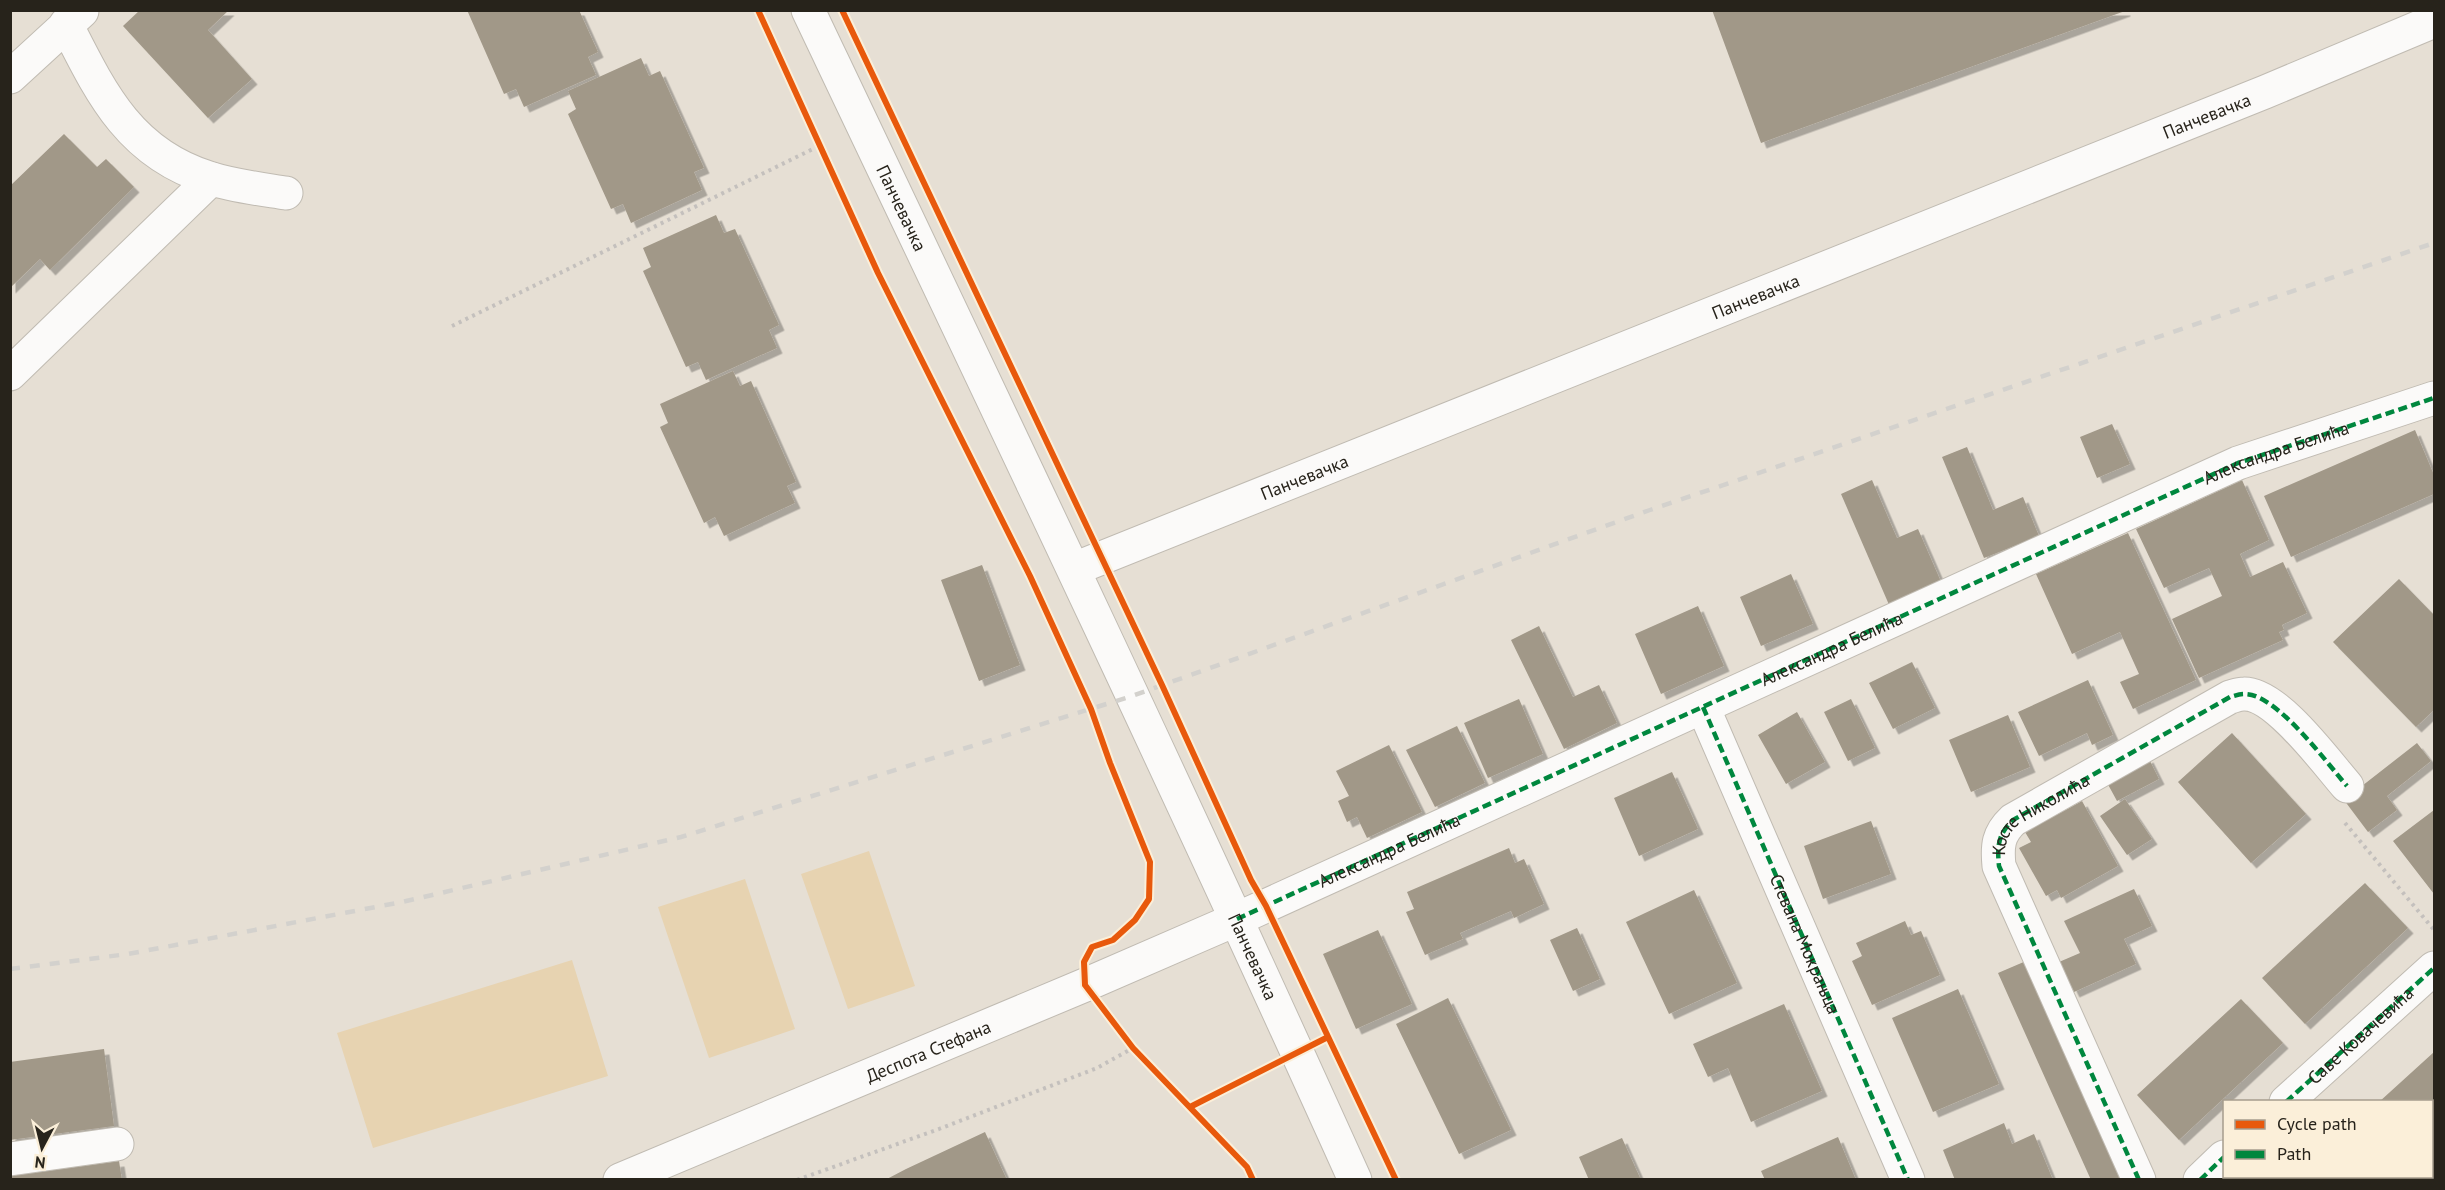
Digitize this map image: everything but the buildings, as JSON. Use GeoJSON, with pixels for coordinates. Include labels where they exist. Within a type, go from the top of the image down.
{"type":"FeatureCollection","features":[{"type":"Feature","properties":{"kind":"street","name":"Панчевачка"},"geometry":{"type":"LineString","coordinates":[[808,10],[1074,569],[1355,1179]]}},
{"type":"Feature","properties":{"kind":"street"},"geometry":{"type":"LineString","coordinates":[[10,77],[74,17],[101,92],[132,130],[168,160],[210,179],[286,193]]}},
{"type":"Feature","properties":{"kind":"street","name":"Панчевачка"},"geometry":{"type":"LineString","coordinates":[[1074,569],[2242,101],[2434,21]]}},
{"type":"Feature","properties":{"kind":"street"},"geometry":{"type":"LineString","coordinates":[[10,374],[210,179]]}},
{"type":"Feature","properties":{"kind":"street","name":"Александра Белића"},"geometry":{"type":"LineString","coordinates":[[1237,919],[2238,463],[2434,398]]}},
{"type":"Feature","properties":{"kind":"street","name":"Косте Николића"},"geometry":{"type":"LineString","coordinates":[[2139,1179],[1999,866],[1998,850],[2003,829],[2013,820],[2230,697],[2243,694],[2258,697],[2280,710],[2347,786]]}},
{"type":"Feature","properties":{"kind":"street","name":"Стевана Мокрањца"},"geometry":{"type":"LineString","coordinates":[[1703,707],[1908,1179]]}},
{"type":"Feature","properties":{"kind":"street","name":"Деспота Стефана"},"geometry":{"type":"LineString","coordinates":[[620,1179],[1085,986],[1237,919]]}},
{"type":"Feature","properties":{"kind":"street","name":"Саве Ковачевића"},"geometry":{"type":"LineString","coordinates":[[2287,1100],[2434,968]]}},
{"type":"Feature","properties":{"kind":"street"},"geometry":{"type":"LineString","coordinates":[[10,1159],[117,1144]]}},
{"type":"Feature","properties":{"kind":"street"},"geometry":{"type":"LineString","coordinates":[[2200,1179],[2223,1158]]}},
{"type":"Feature","properties":{"kind":"path"},"geometry":{"type":"LineString","coordinates":[[817,137],[826,156]]}},
{"type":"Feature","properties":{"kind":"path"},"geometry":{"type":"LineString","coordinates":[[452,326],[821,145]]}},
{"type":"Feature","properties":{"kind":"path"},"geometry":{"type":"LineString","coordinates":[[2347,786],[2328,803],[2434,931]]}},
{"type":"Feature","properties":{"kind":"path"},"geometry":{"type":"LineString","coordinates":[[1126,1039],[1141,1056]]}},
{"type":"Feature","properties":{"kind":"path"},"geometry":{"type":"LineString","coordinates":[[797,1179],[939,1129],[1097,1068],[1132,1048]]}},
{"type":"Feature","properties":{"kind":"shaded area"},"geometry":{"type":"Polygon","coordinates":[[[869,851],[915,986],[848,1009],[801,874],[869,851]]]}},
{"type":"Feature","properties":{"kind":"shaded area"},"geometry":{"type":"Polygon","coordinates":[[[745,879],[795,1029],[709,1058],[658,907],[745,879]]]}},
{"type":"Feature","properties":{"kind":"shaded area"},"geometry":{"type":"Polygon","coordinates":[[[572,960],[608,1076],[373,1148],[337,1033],[572,960]]]}},
{"type":"Feature","properties":{"kind":"railway"},"geometry":{"type":"LineString","coordinates":[[10,969],[128,954],[402,902],[681,837],[1132,696],[1650,510],[2434,243]]}},
{"type":"Feature","properties":{"kind":"marked path"},"geometry":{"type":"LineString","coordinates":[[1237,919],[2238,463],[2434,398]]}},
{"type":"Feature","properties":{"kind":"marked path"},"geometry":{"type":"LineString","coordinates":[[2139,1180],[1999,866],[1998,852],[2001,835],[2013,820],[2230,697],[2240,694],[2257,697],[2285,716],[2314,746],[2347,786]]}},
{"type":"Feature","properties":{"kind":"marked path"},"geometry":{"type":"LineString","coordinates":[[1703,707],[1908,1180]]}},
{"type":"Feature","properties":{"kind":"marked path"},"geometry":{"type":"LineString","coordinates":[[2288,1100],[2434,968]]}},
{"type":"Feature","properties":{"kind":"marked path"},"geometry":{"type":"LineString","coordinates":[[2200,1180],[2223,1158]]}},
{"type":"Feature","properties":{"kind":"cycle path"},"geometry":{"type":"LineString","coordinates":[[758,10],[878,273],[1030,576],[1091,709],[1150,862],[1149,899],[1135,920],[1113,940],[1092,947],[1084,962],[1085,985],[1133,1048],[1247,1167],[1253,1180]]}},
{"type":"Feature","properties":{"kind":"cycle path"},"geometry":{"type":"LineString","coordinates":[[842,10],[1162,685],[1251,880],[1266,906],[1396,1180]]}},
{"type":"Feature","properties":{"kind":"cycle path"},"geometry":{"type":"LineString","coordinates":[[1190,1107],[1328,1037]]}}]}
